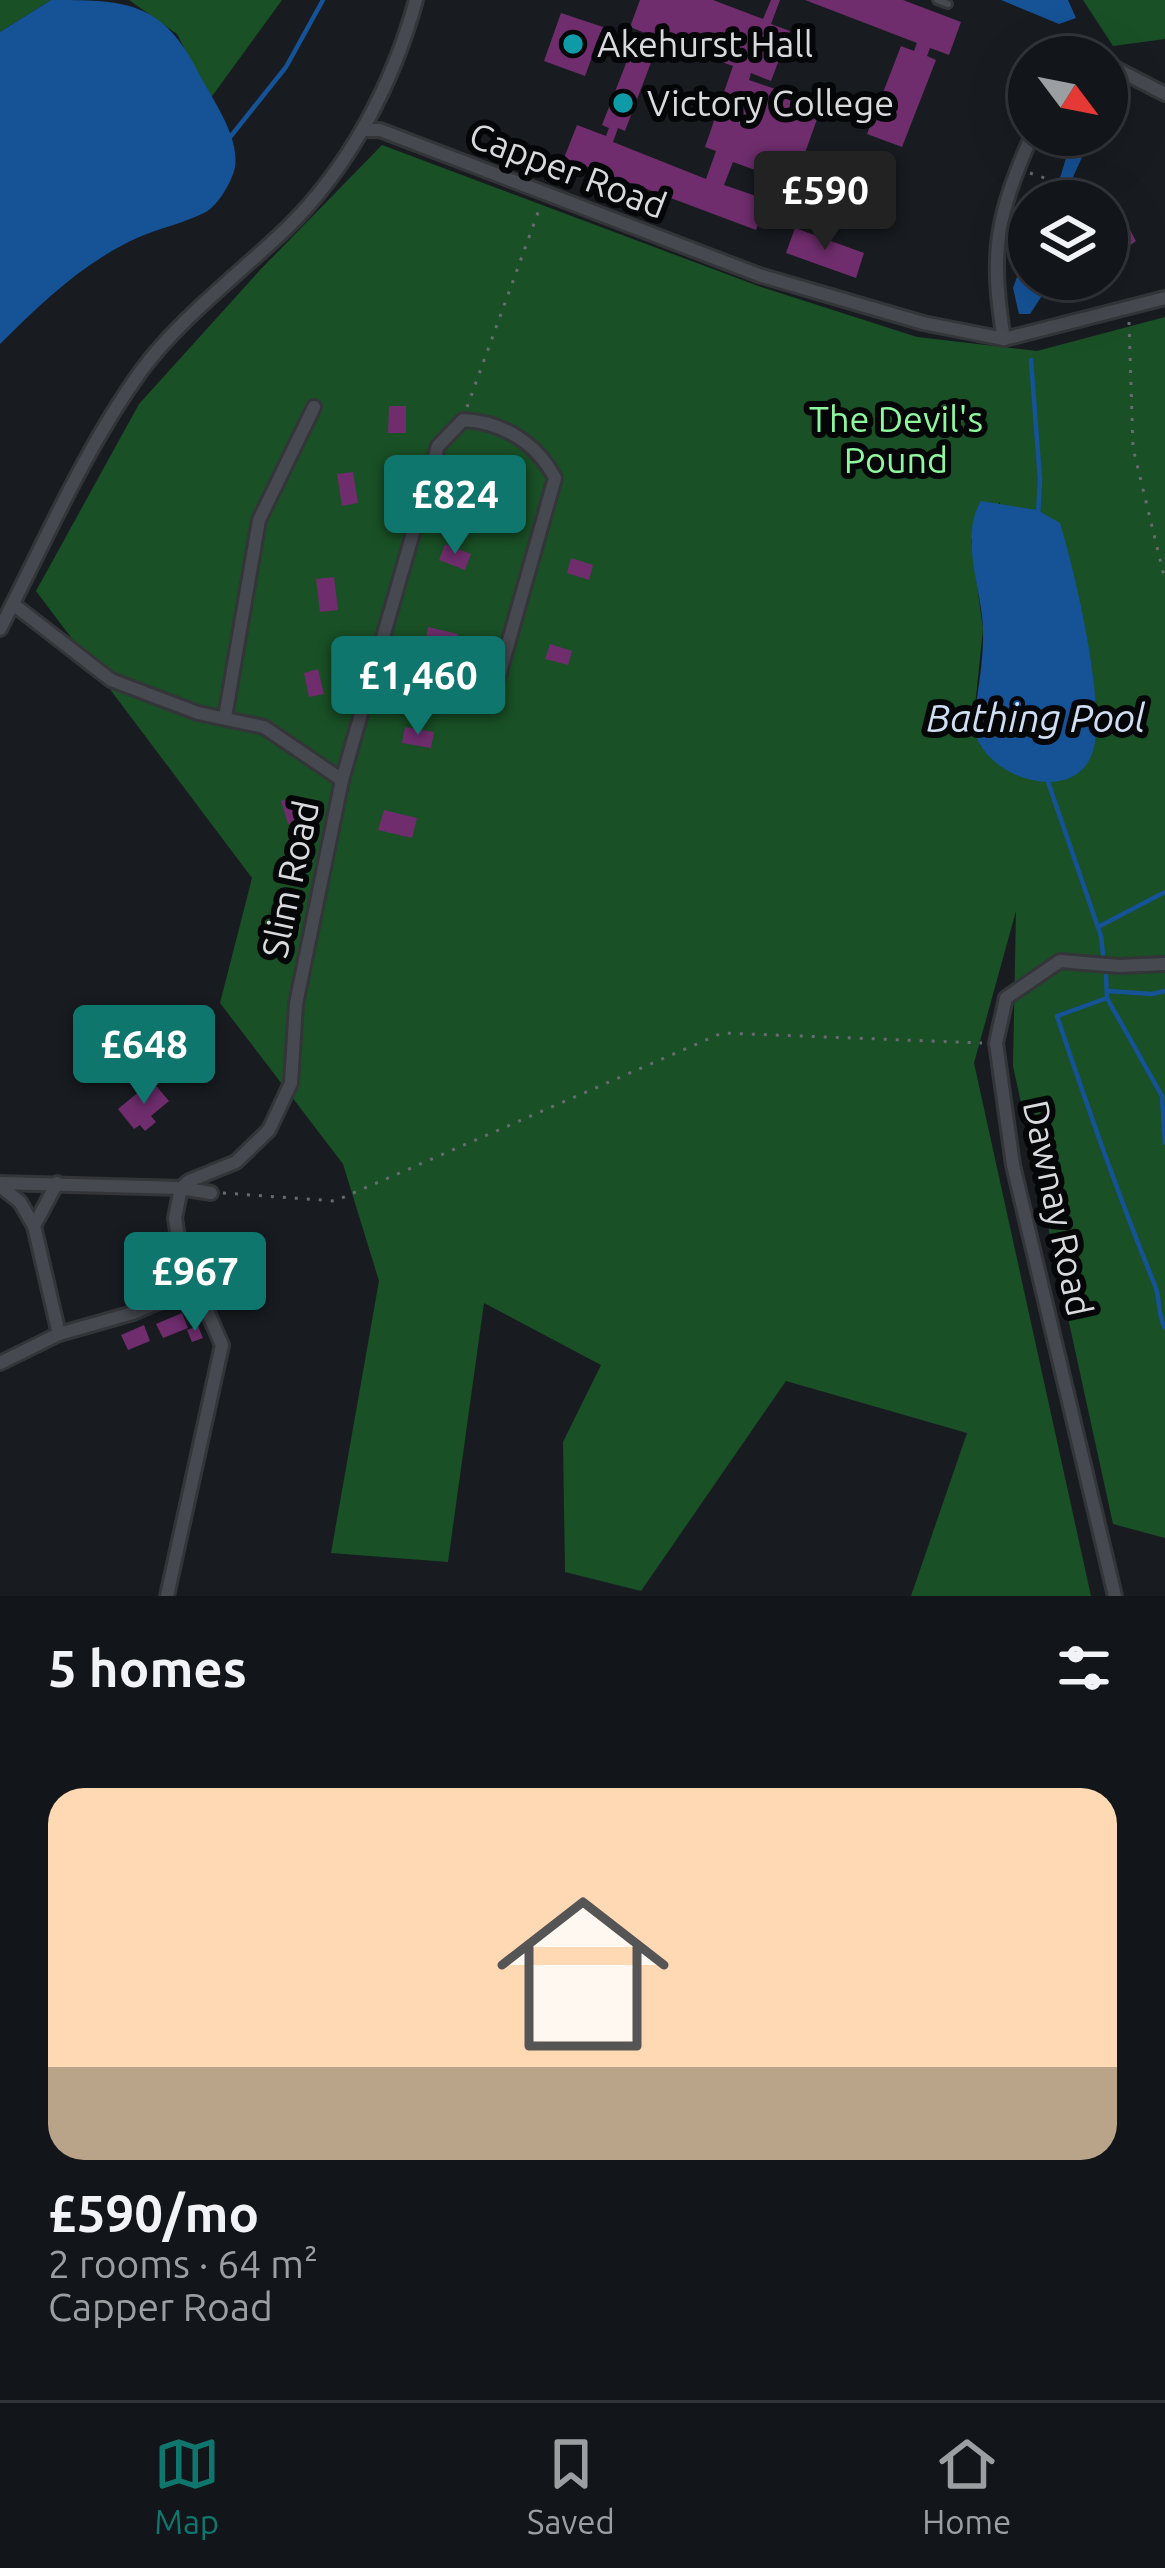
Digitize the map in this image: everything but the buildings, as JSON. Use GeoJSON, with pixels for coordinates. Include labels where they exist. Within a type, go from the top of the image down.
{"type":"FeatureCollection","features":[{"type":"Feature","properties":{"kind":"street"},"geometry":{"type":"LineString","coordinates":[[0,629],[73,482],[143,368],[288,227],[365,130],[416,0]]}},
{"type":"Feature","properties":{"kind":"street"},"geometry":{"type":"LineString","coordinates":[[1128,75],[1165,94]]}},
{"type":"Feature","properties":{"kind":"street","name":"Capper Road"},"geometry":{"type":"LineString","coordinates":[[365,130],[380,130],[758,275],[923,323],[1004,339],[1165,298]]}},
{"type":"Feature","properties":{"kind":"street"},"geometry":{"type":"LineString","coordinates":[[1004,339],[995,249],[1023,156]]}},
{"type":"Feature","properties":{"kind":"street"},"geometry":{"type":"LineString","coordinates":[[225,717],[260,520],[314,407]]}},
{"type":"Feature","properties":{"kind":"street"},"geometry":{"type":"LineString","coordinates":[[463,420],[484,421],[512,433],[544,458],[555,478],[499,679]]}},
{"type":"Feature","properties":{"kind":"street","name":"Slim Road"},"geometry":{"type":"LineString","coordinates":[[0,1184],[181,1188],[236,1162],[269,1130],[291,1083],[296,1004],[342,780],[438,446],[463,420]]}},
{"type":"Feature","properties":{"kind":"street","name":"Slim Road"},"geometry":{"type":"LineString","coordinates":[[13,604],[111,680],[198,712],[264,727],[342,780]]}},
{"type":"Feature","properties":{"kind":"street"},"geometry":{"type":"LineString","coordinates":[[995,1043],[1006,998],[1060,961],[1119,967],[1165,964]]}},
{"type":"Feature","properties":{"kind":"street","name":"Dawnay Road"},"geometry":{"type":"LineString","coordinates":[[995,1043],[1013,1165],[1115,1596]]}},
{"type":"Feature","properties":{"kind":"street"},"geometry":{"type":"LineString","coordinates":[[34,1226],[57,1183]]}},
{"type":"Feature","properties":{"kind":"street"},"geometry":{"type":"LineString","coordinates":[[0,1184],[20,1202],[34,1226],[59,1334]]}},
{"type":"Feature","properties":{"kind":"street"},"geometry":{"type":"LineString","coordinates":[[166,1596],[222,1345],[201,1298],[190,1289],[175,1217],[181,1188],[211,1192]]}},
{"type":"Feature","properties":{"kind":"street"},"geometry":{"type":"LineString","coordinates":[[0,1363],[59,1334],[133,1313],[190,1289]]}},
{"type":"Feature","properties":{"kind":"lane"},"geometry":{"type":"LineString","coordinates":[[938,0],[948,4]]}},
{"type":"Feature","properties":{"kind":"path"},"geometry":{"type":"LineString","coordinates":[[1018,168],[1050,180]]}},
{"type":"Feature","properties":{"kind":"path"},"geometry":{"type":"LineString","coordinates":[[463,420],[545,193]]}},
{"type":"Feature","properties":{"kind":"path"},"geometry":{"type":"LineString","coordinates":[[1129,308],[1132,448],[1165,580]]}},
{"type":"Feature","properties":{"kind":"path"},"geometry":{"type":"LineString","coordinates":[[211,1192],[335,1201],[722,1033],[995,1043]]}},
{"type":"Feature","properties":{"kind":"green space"},"geometry":{"type":"Polygon","coordinates":[[[0,0],[51,0],[0,32],[0,0]]]}},
{"type":"Feature","properties":{"kind":"green space"},"geometry":{"type":"Polygon","coordinates":[[[129,0],[282,0],[210,99],[177,34],[129,0]]]}},
{"type":"Feature","properties":{"kind":"green space"},"geometry":{"type":"Polygon","coordinates":[[[1083,0],[1165,0],[1165,39],[1128,44],[1128,36],[1106,36],[1083,0]]]}},
{"type":"Feature","properties":{"kind":"green space","name":"The Devil's Pound"},"geometry":{"type":"Polygon","coordinates":[[[382,145],[761,287],[917,337],[1037,351],[1165,317],[1165,1538],[1113,1524],[1013,1066],[1016,911],[974,1063],[1091,1596],[911,1596],[967,1433],[786,1381],[641,1591],[565,1572],[563,1442],[601,1365],[484,1303],[448,1562],[331,1553],[379,1281],[343,1164],[220,1003],[252,878],[36,591],[139,404],[382,145]],[[1000,502],[971,540],[983,629],[973,725],[981,747],[1000,502]]]}},
{"type":"Feature","properties":{"kind":"water"},"geometry":{"type":"Polygon","coordinates":[[[51,0],[118,3],[153,16],[168,28],[222,115],[233,141],[235,167],[211,209],[137,238],[99,259],[0,344],[0,32],[51,0]]]}},
{"type":"Feature","properties":{"kind":"water"},"geometry":{"type":"Polygon","coordinates":[[[1001,0],[1068,0],[1076,18],[1059,24],[1001,0]]]}},
{"type":"Feature","properties":{"kind":"water"},"geometry":{"type":"Polygon","coordinates":[[[1067,156],[1083,156],[1072,180],[1059,180],[1067,156]]]}},
{"type":"Feature","properties":{"kind":"water"},"geometry":{"type":"Polygon","coordinates":[[[1016,300],[1039,300],[1030,314],[1019,314],[1016,300]]]}},
{"type":"Feature","properties":{"kind":"water","name":"Bathing Pool"},"geometry":{"type":"Polygon","coordinates":[[[981,501],[1037,510],[1060,523],[1080,603],[1095,699],[1094,747],[1085,766],[1070,778],[1031,780],[1011,772],[980,744],[973,725],[983,637],[971,542],[981,501]]]}},
{"type":"Feature","properties":{"kind":"waterway"},"geometry":{"type":"LineString","coordinates":[[231,136],[286,67],[323,0]]}},
{"type":"Feature","properties":{"kind":"waterway"},"geometry":{"type":"LineString","coordinates":[[1031,360],[1040,480],[1038,516]]}},
{"type":"Feature","properties":{"kind":"waterway"},"geometry":{"type":"LineString","coordinates":[[1047,779],[1103,954]]}},
{"type":"Feature","properties":{"kind":"waterway"},"geometry":{"type":"LineString","coordinates":[[1098,927],[1165,892]]}},
{"type":"Feature","properties":{"kind":"waterway"},"geometry":{"type":"LineString","coordinates":[[1106,976],[1107,998],[1162,1096],[1165,1143]]}},
{"type":"Feature","properties":{"kind":"waterway"},"geometry":{"type":"LineString","coordinates":[[1108,991],[1165,991]]}},
{"type":"Feature","properties":{"kind":"waterway"},"geometry":{"type":"LineString","coordinates":[[1107,998],[1057,1016],[1156,1289],[1165,1328]]}},
{"type":"Feature","properties":{"kind":"place","name":"Akehurst Hall"},"geometry":{"type":"Point","coordinates":[573,44]}},
{"type":"Feature","properties":{"kind":"place","name":"Victory College"},"geometry":{"type":"Point","coordinates":[623,103]}}]}
